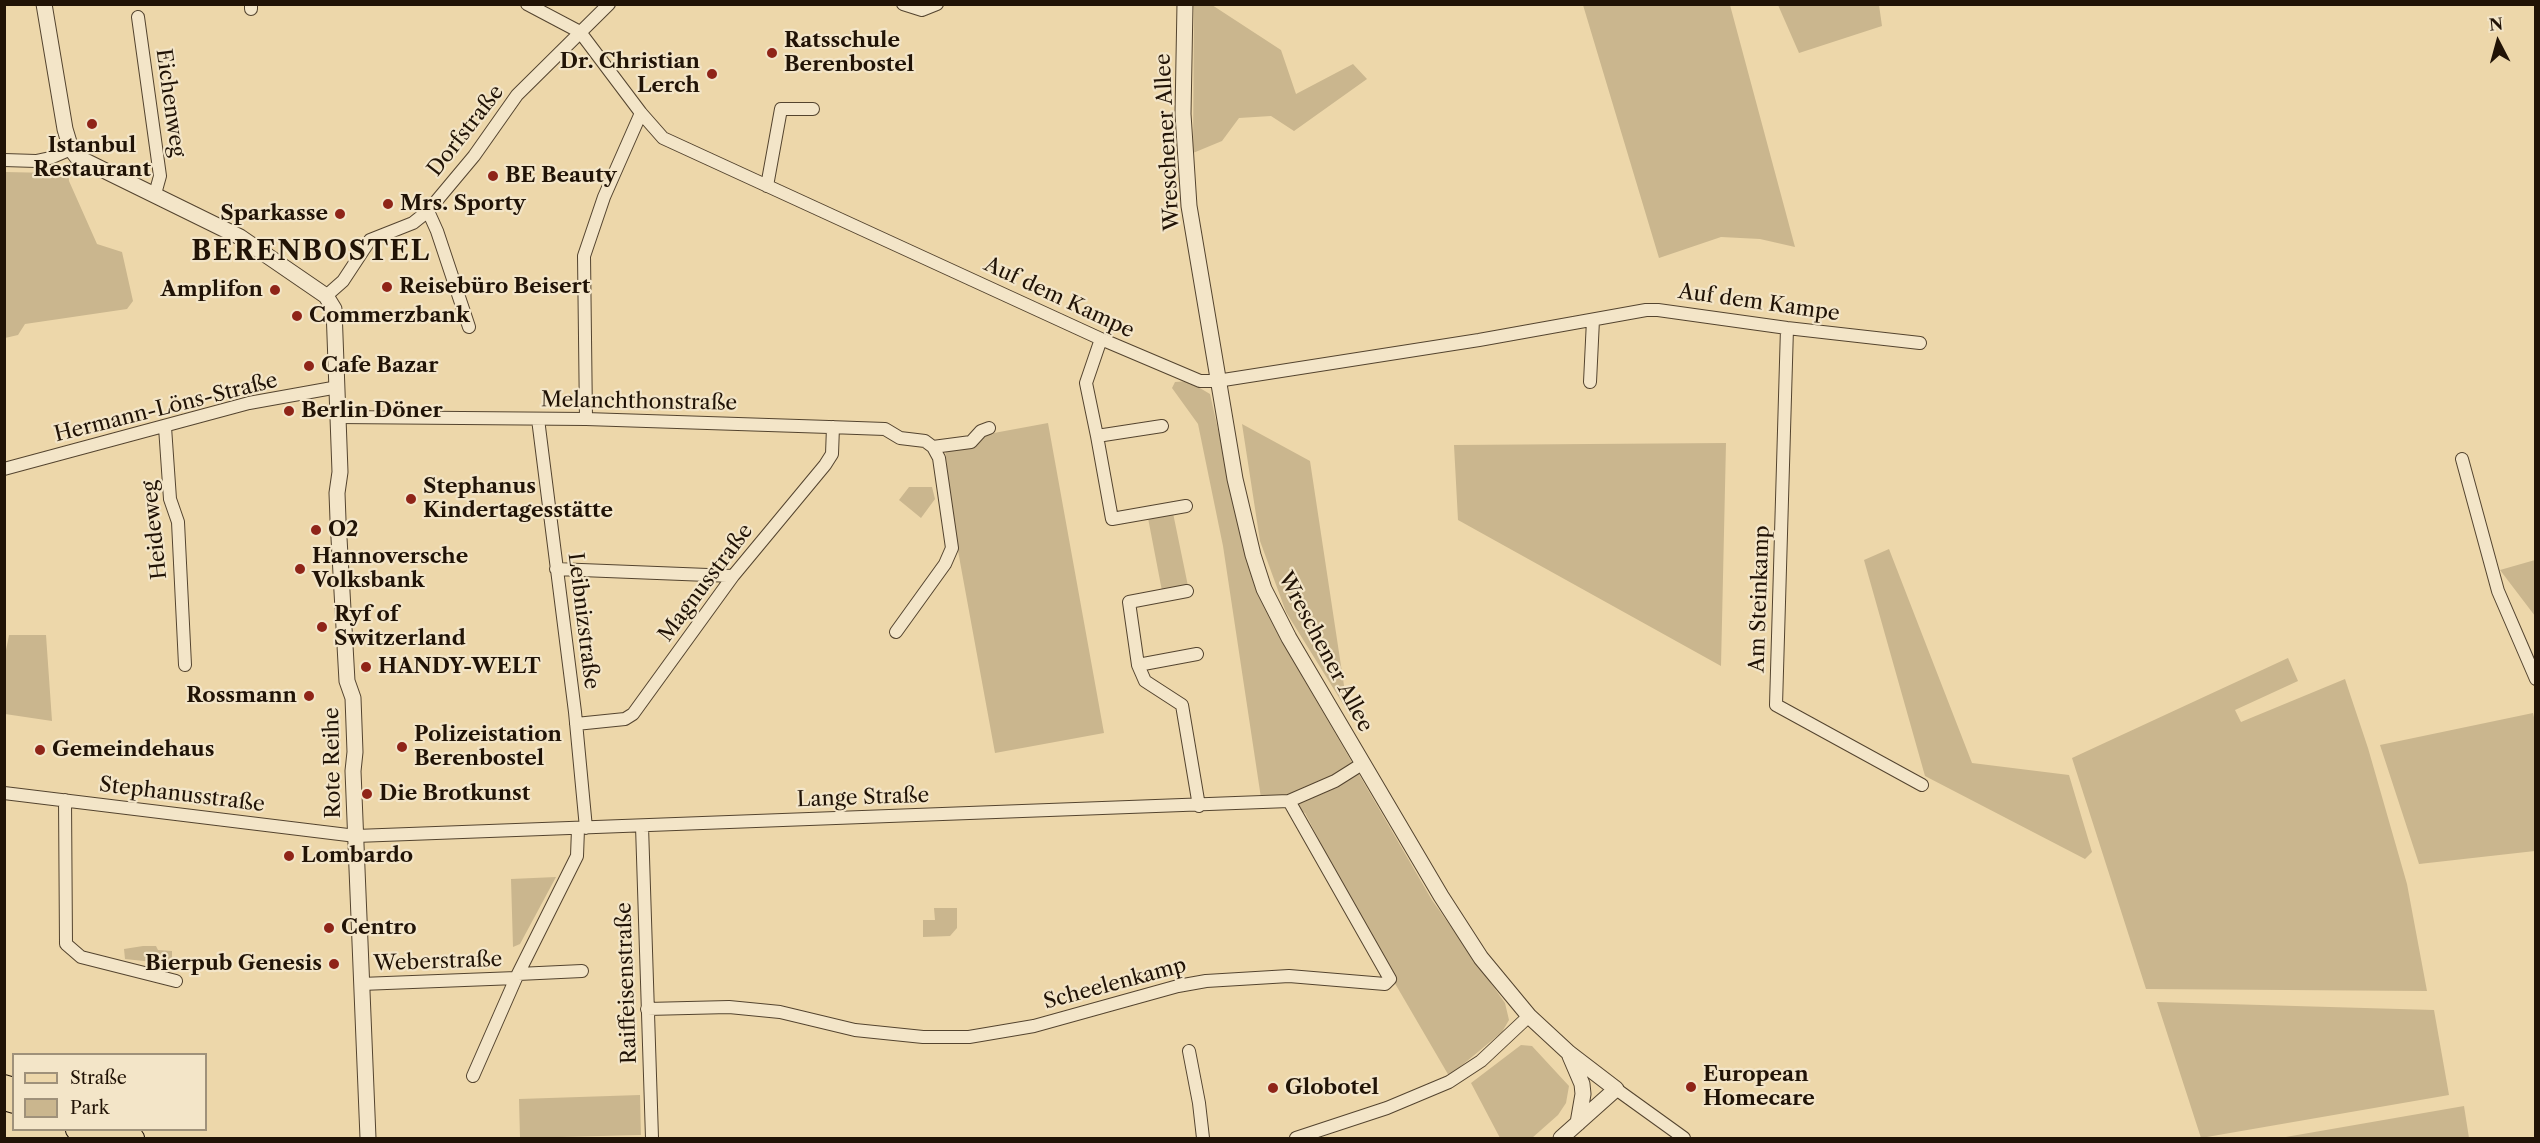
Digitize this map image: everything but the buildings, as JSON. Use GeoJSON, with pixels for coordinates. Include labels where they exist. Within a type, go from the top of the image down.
{"type":"FeatureCollection","features":[{"type":"Feature","properties":{"kind":"main road"},"geometry":{"type":"LineString","coordinates":[[79,1131],[97,1138]]}},
{"type":"Feature","properties":{"kind":"main road"},"geometry":{"type":"LineString","coordinates":[[116,1131],[134,1138]]}},
{"type":"Feature","properties":{"kind":"street"},"geometry":{"type":"LineString","coordinates":[[44,4],[65,129],[71,149],[77,157],[240,237],[326,296]]}},
{"type":"Feature","properties":{"kind":"street"},"geometry":{"type":"LineString","coordinates":[[527,4],[580,32]]}},
{"type":"Feature","properties":{"kind":"street","name":"Dorfstraße"},"geometry":{"type":"LineString","coordinates":[[326,296],[343,281],[369,240],[391,230],[405,227],[428,211],[474,156],[517,95],[609,4]]}},
{"type":"Feature","properties":{"kind":"street"},"geometry":{"type":"LineString","coordinates":[[903,4],[922,10],[937,4]]}},
{"type":"Feature","properties":{"kind":"street","name":"Wreschener Allee"},"geometry":{"type":"LineString","coordinates":[[1185,4],[1183,114],[1189,206],[1217,381],[1244,524],[1264,589],[1288,638],[1362,764],[1481,958],[1529,1016],[1569,1053],[1617,1089]]}},
{"type":"Feature","properties":{"kind":"street","name":"Eichenweg"},"geometry":{"type":"LineString","coordinates":[[138,17],[160,176],[154,194]]}},
{"type":"Feature","properties":{"kind":"street","name":"Auf dem Kampe"},"geometry":{"type":"LineString","coordinates":[[580,32],[641,114],[663,138],[1101,339],[1200,381],[1217,381],[1658,310],[1920,344]]}},
{"type":"Feature","properties":{"kind":"street"},"geometry":{"type":"LineString","coordinates":[[768,186],[781,109],[813,109]]}},
{"type":"Feature","properties":{"kind":"street"},"geometry":{"type":"LineString","coordinates":[[586,419],[584,256],[604,197],[641,114]]}},
{"type":"Feature","properties":{"kind":"street"},"geometry":{"type":"LineString","coordinates":[[4,160],[36,161],[57,156],[71,149]]}},
{"type":"Feature","properties":{"kind":"street"},"geometry":{"type":"LineString","coordinates":[[428,211],[437,231],[469,327]]}},
{"type":"Feature","properties":{"kind":"street","name":"Rote Reihe"},"geometry":{"type":"LineString","coordinates":[[326,296],[331,303],[335,317],[340,472],[337,493],[338,520],[347,681],[353,698],[368,1138]]}},
{"type":"Feature","properties":{"kind":"street"},"geometry":{"type":"LineString","coordinates":[[1590,382],[1593,320]]}},
{"type":"Feature","properties":{"kind":"street","name":"Am Steinkamp"},"geometry":{"type":"LineString","coordinates":[[1787,328],[1776,705],[1922,785]]}},
{"type":"Feature","properties":{"kind":"street"},"geometry":{"type":"LineString","coordinates":[[1101,339],[1086,383],[1112,519],[1186,506]]}},
{"type":"Feature","properties":{"kind":"street","name":"Hermann-Löns-Straße"},"geometry":{"type":"LineString","coordinates":[[4,469],[249,403],[338,387]]}},
{"type":"Feature","properties":{"kind":"street","name":"Melanchthonstraße"},"geometry":{"type":"LineString","coordinates":[[339,417],[586,419],[885,429],[896,436],[925,441],[933,447],[971,442],[981,430],[989,428]]}},
{"type":"Feature","properties":{"kind":"street","name":"Leibnizstraße"},"geometry":{"type":"LineString","coordinates":[[473,1076],[517,976],[577,856],[582,829],[576,724],[538,419]]}},
{"type":"Feature","properties":{"kind":"street"},"geometry":{"type":"LineString","coordinates":[[1097,436],[1162,426]]}},
{"type":"Feature","properties":{"kind":"street","name":"Heideweg"},"geometry":{"type":"LineString","coordinates":[[165,427],[170,498],[178,522],[185,665]]}},
{"type":"Feature","properties":{"kind":"street","name":"Magnusstraße"},"geometry":{"type":"LineString","coordinates":[[576,724],[625,719],[633,714],[733,576],[825,465],[832,454],[833,427]]}},
{"type":"Feature","properties":{"kind":"street"},"geometry":{"type":"LineString","coordinates":[[896,632],[945,564],[952,548],[939,458],[933,447]]}},
{"type":"Feature","properties":{"kind":"street"},"geometry":{"type":"LineString","coordinates":[[2462,459],[2498,591],[2535,679]]}},
{"type":"Feature","properties":{"kind":"street"},"geometry":{"type":"LineString","coordinates":[[556,570],[733,576]]}},
{"type":"Feature","properties":{"kind":"street"},"geometry":{"type":"LineString","coordinates":[[1187,591],[1128,602],[1138,665],[1145,681],[1182,705],[1199,806]]}},
{"type":"Feature","properties":{"kind":"street"},"geometry":{"type":"LineString","coordinates":[[1138,665],[1197,654]]}},
{"type":"Feature","properties":{"kind":"street","name":"Lange Straße"},"geometry":{"type":"LineString","coordinates":[[356,836],[1289,801],[1335,781],[1362,764]]}},
{"type":"Feature","properties":{"kind":"street","name":"Stephanusstraße"},"geometry":{"type":"LineString","coordinates":[[4,793],[356,836]]}},
{"type":"Feature","properties":{"kind":"street"},"geometry":{"type":"LineString","coordinates":[[65,800],[66,944],[81,957],[176,981]]}},
{"type":"Feature","properties":{"kind":"street","name":"Scheelenkamp"},"geometry":{"type":"LineString","coordinates":[[646,1009],[729,1007],[780,1012],[855,1030],[923,1037],[969,1036],[1034,1026],[1178,986],[1206,981],[1289,976],[1385,984],[1390,979],[1289,801]]}},
{"type":"Feature","properties":{"kind":"street","name":"Raiffeisenstraße"},"geometry":{"type":"LineString","coordinates":[[642,826],[646,1009],[652,1138]]}},
{"type":"Feature","properties":{"kind":"street"},"geometry":{"type":"LineString","coordinates":[[517,976],[582,971]]}},
{"type":"Feature","properties":{"kind":"street","name":"Weberstraße"},"geometry":{"type":"LineString","coordinates":[[361,984],[517,976]]}},
{"type":"Feature","properties":{"kind":"street"},"geometry":{"type":"LineString","coordinates":[[1296,1138],[1388,1108],[1449,1082],[1480,1061],[1529,1016]]}},
{"type":"Feature","properties":{"kind":"street"},"geometry":{"type":"LineString","coordinates":[[1189,1051],[1203,1138]]}},
{"type":"Feature","properties":{"kind":"street"},"geometry":{"type":"LineString","coordinates":[[1569,1053],[1582,1084],[1583,1094],[1578,1123]]}},
{"type":"Feature","properties":{"kind":"street"},"geometry":{"type":"LineString","coordinates":[[1561,1138],[1617,1089],[1684,1138]]}},
{"type":"Feature","properties":{"kind":"green space"},"geometry":{"type":"Polygon","coordinates":[[[1194,5],[1212,5],[1281,50],[1296,94],[1353,64],[1367,79],[1294,131],[1271,116],[1239,118],[1222,141],[1193,153],[1194,5]]]}},
{"type":"Feature","properties":{"kind":"green space"},"geometry":{"type":"Polygon","coordinates":[[[1583,5],[1730,5],[1795,247],[1760,239],[1721,237],[1659,258],[1583,5]]]}},
{"type":"Feature","properties":{"kind":"green space"},"geometry":{"type":"Polygon","coordinates":[[[1778,5],[1879,5],[1882,26],[1799,53],[1778,5]]]}},
{"type":"Feature","properties":{"kind":"green space"},"geometry":{"type":"Polygon","coordinates":[[[68,170],[69,181],[97,244],[122,252],[133,301],[127,309],[25,324],[18,335],[5,338],[5,172],[52,173],[68,170]]]}},
{"type":"Feature","properties":{"kind":"green space"},"geometry":{"type":"Polygon","coordinates":[[[1188,381],[1210,394],[1230,483],[1262,597],[1303,678],[1432,900],[1505,1003],[1509,1020],[1502,1032],[1449,1076],[1379,956],[1305,813],[1261,798],[1223,546],[1198,424],[1172,388],[1175,382],[1188,381]]]}},
{"type":"Feature","properties":{"kind":"green space"},"geometry":{"type":"Polygon","coordinates":[[[1048,423],[1104,733],[995,753],[954,529],[945,449],[983,435],[1048,423]]]}},
{"type":"Feature","properties":{"kind":"green space"},"geometry":{"type":"Polygon","coordinates":[[[1242,424],[1310,461],[1348,712],[1286,612],[1260,541],[1242,424]]]}},
{"type":"Feature","properties":{"kind":"green space"},"geometry":{"type":"Polygon","coordinates":[[[1726,443],[1721,666],[1458,520],[1454,445],[1726,443]]]}},
{"type":"Feature","properties":{"kind":"green space"},"geometry":{"type":"Polygon","coordinates":[[[909,487],[932,487],[935,499],[921,518],[899,500],[909,487]]]}},
{"type":"Feature","properties":{"kind":"green space"},"geometry":{"type":"Polygon","coordinates":[[[1173,513],[1188,586],[1162,591],[1148,518],[1173,513]]]}},
{"type":"Feature","properties":{"kind":"green space"},"geometry":{"type":"Polygon","coordinates":[[[1889,549],[1972,763],[2069,775],[2092,852],[2085,859],[1925,776],[1864,560],[1889,549]]]}},
{"type":"Feature","properties":{"kind":"green space"},"geometry":{"type":"Polygon","coordinates":[[[2536,561],[2535,616],[2500,570],[2536,561]]]}},
{"type":"Feature","properties":{"kind":"green space"},"geometry":{"type":"Polygon","coordinates":[[[9,635],[46,635],[52,721],[5,714],[5,655],[9,635]]]}},
{"type":"Feature","properties":{"kind":"green space"},"geometry":{"type":"Polygon","coordinates":[[[2288,658],[2298,681],[2235,710],[2241,722],[2345,679],[2368,748],[2407,884],[2427,991],[2146,989],[2072,758],[2288,658]]]}},
{"type":"Feature","properties":{"kind":"green space"},"geometry":{"type":"Polygon","coordinates":[[[2533,713],[2536,726],[2535,851],[2419,864],[2380,745],[2533,713]]]}},
{"type":"Feature","properties":{"kind":"green space"},"geometry":{"type":"Polygon","coordinates":[[[556,877],[520,944],[513,947],[511,879],[556,877]]]}},
{"type":"Feature","properties":{"kind":"green space"},"geometry":{"type":"Polygon","coordinates":[[[934,908],[957,908],[957,928],[950,936],[923,937],[923,920],[935,920],[934,908]]]}},
{"type":"Feature","properties":{"kind":"green space"},"geometry":{"type":"Polygon","coordinates":[[[156,946],[158,950],[172,951],[172,964],[125,959],[124,949],[156,946]]]}},
{"type":"Feature","properties":{"kind":"green space"},"geometry":{"type":"Polygon","coordinates":[[[2157,1002],[2434,1010],[2449,1095],[2201,1138],[2157,1002]]]}},
{"type":"Feature","properties":{"kind":"green space"},"geometry":{"type":"Polygon","coordinates":[[[1521,1045],[1532,1046],[1569,1086],[1566,1103],[1558,1115],[1532,1138],[1500,1138],[1471,1083],[1521,1045]]]}},
{"type":"Feature","properties":{"kind":"green space"},"geometry":{"type":"Polygon","coordinates":[[[640,1095],[641,1135],[520,1138],[519,1099],[640,1095]]]}},
{"type":"Feature","properties":{"kind":"green space"},"geometry":{"type":"Polygon","coordinates":[[[2464,1106],[2469,1138],[2280,1138],[2464,1106]]]}},
{"type":"Feature","properties":{"kind":"place","name":"Ratsschule Berenbostel"},"geometry":{"type":"Point","coordinates":[772,53]}},
{"type":"Feature","properties":{"kind":"place","name":"Dr. Christian Lerch"},"geometry":{"type":"Point","coordinates":[712,74]}},
{"type":"Feature","properties":{"kind":"place","name":"Istanbul Restaurant"},"geometry":{"type":"Point","coordinates":[92,124]}},
{"type":"Feature","properties":{"kind":"place","name":"BE Beauty"},"geometry":{"type":"Point","coordinates":[493,176]}},
{"type":"Feature","properties":{"kind":"place","name":"Mrs. Sporty"},"geometry":{"type":"Point","coordinates":[388,204]}},
{"type":"Feature","properties":{"kind":"place","name":"Sparkasse"},"geometry":{"type":"Point","coordinates":[340,214]}},
{"type":"Feature","properties":{"kind":"place","name":"Reisebüro Beisert"},"geometry":{"type":"Point","coordinates":[387,287]}},
{"type":"Feature","properties":{"kind":"place","name":"Amplifon"},"geometry":{"type":"Point","coordinates":[275,290]}},
{"type":"Feature","properties":{"kind":"place","name":"Commerzbank"},"geometry":{"type":"Point","coordinates":[297,316]}},
{"type":"Feature","properties":{"kind":"place","name":"Cafe Bazar"},"geometry":{"type":"Point","coordinates":[309,366]}},
{"type":"Feature","properties":{"kind":"place","name":"Berlin Döner"},"geometry":{"type":"Point","coordinates":[289,411]}},
{"type":"Feature","properties":{"kind":"place","name":"Stephanus Kindertagesstätte"},"geometry":{"type":"Point","coordinates":[411,499]}},
{"type":"Feature","properties":{"kind":"place","name":"O2"},"geometry":{"type":"Point","coordinates":[316,530]}},
{"type":"Feature","properties":{"kind":"place","name":"Hannoversche Volksbank"},"geometry":{"type":"Point","coordinates":[300,569]}},
{"type":"Feature","properties":{"kind":"place","name":"Ryf of Switzerland"},"geometry":{"type":"Point","coordinates":[322,627]}},
{"type":"Feature","properties":{"kind":"place","name":"HANDY-WELT"},"geometry":{"type":"Point","coordinates":[366,667]}},
{"type":"Feature","properties":{"kind":"place","name":"Rossmann"},"geometry":{"type":"Point","coordinates":[309,696]}},
{"type":"Feature","properties":{"kind":"place","name":"Polizeistation Berenbostel"},"geometry":{"type":"Point","coordinates":[402,747]}},
{"type":"Feature","properties":{"kind":"place","name":"Gemeindehaus"},"geometry":{"type":"Point","coordinates":[40,750]}},
{"type":"Feature","properties":{"kind":"place","name":"Die Brotkunst"},"geometry":{"type":"Point","coordinates":[367,794]}},
{"type":"Feature","properties":{"kind":"place","name":"Lombardo"},"geometry":{"type":"Point","coordinates":[289,856]}},
{"type":"Feature","properties":{"kind":"place","name":"Centro"},"geometry":{"type":"Point","coordinates":[329,928]}},
{"type":"Feature","properties":{"kind":"place","name":"Bierpub Genesis"},"geometry":{"type":"Point","coordinates":[334,964]}},
{"type":"Feature","properties":{"kind":"place","name":"European Homecare"},"geometry":{"type":"Point","coordinates":[1691,1087]}},
{"type":"Feature","properties":{"kind":"place","name":"Globotel"},"geometry":{"type":"Point","coordinates":[1273,1088]}},
{"type":"Feature","properties":{"kind":"district","name":"BERENBOSTEL"},"geometry":{"type":"Point","coordinates":[311,252]}}]}
